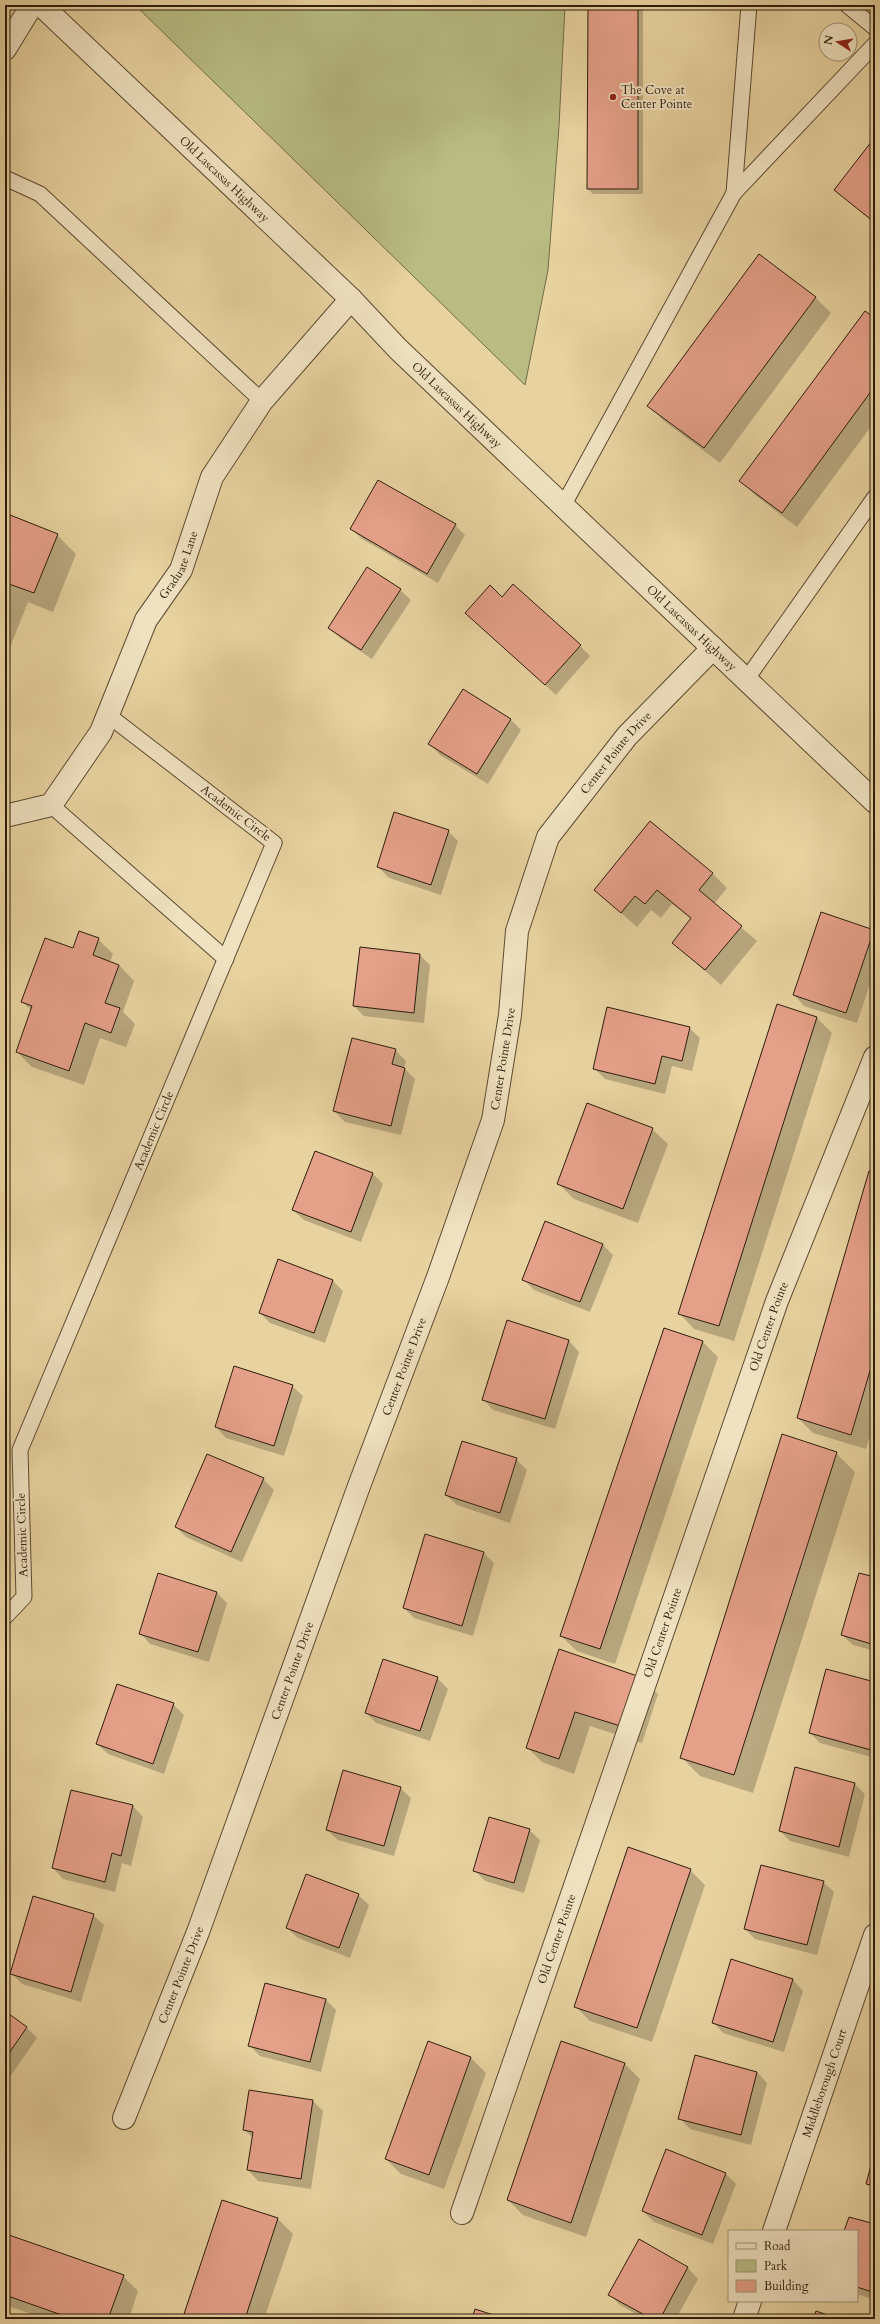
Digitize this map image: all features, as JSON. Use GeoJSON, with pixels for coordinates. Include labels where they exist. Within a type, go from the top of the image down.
{"type":"FeatureCollection","features":[{"type":"Feature","properties":{"kind":"street"},"geometry":{"type":"LineString","coordinates":[[5,49],[32,5]]}},
{"type":"Feature","properties":{"kind":"street","name":"Old Lascassas Highway"},"geometry":{"type":"LineString","coordinates":[[41,5],[351,299],[404,354],[875,802]]}},
{"type":"Feature","properties":{"kind":"street","name":"Graduate Lane"},"geometry":{"type":"LineString","coordinates":[[51,805],[101,732],[146,620],[180,570],[212,477],[262,401],[351,299]]}},
{"type":"Feature","properties":{"kind":"street","name":"Center Pointe Drive"},"geometry":{"type":"LineString","coordinates":[[124,2118],[198,1932],[359,1486],[438,1277],[493,1120],[510,1015],[517,931],[548,837],[627,736],[713,648]]}},
{"type":"Feature","properties":{"kind":"street"},"geometry":{"type":"LineString","coordinates":[[5,816],[51,805]]}},
{"type":"Feature","properties":{"kind":"street","name":"Old Center Pointe"},"geometry":{"type":"LineString","coordinates":[[462,2213],[777,1301],[875,1057]]}},
{"type":"Feature","properties":{"kind":"street","name":"Middleborough Court"},"geometry":{"type":"LineString","coordinates":[[774,2230],[875,1935]]}},
{"type":"Feature","properties":{"kind":"street"},"geometry":{"type":"LineString","coordinates":[[744,2319],[750,2302]]}},
{"type":"Feature","properties":{"kind":"lane"},"geometry":{"type":"LineString","coordinates":[[734,193],[749,5]]}},
{"type":"Feature","properties":{"kind":"lane"},"geometry":{"type":"LineString","coordinates":[[847,5],[875,28]]}},
{"type":"Feature","properties":{"kind":"lane"},"geometry":{"type":"LineString","coordinates":[[563,506],[734,193],[875,44]]}},
{"type":"Feature","properties":{"kind":"lane"},"geometry":{"type":"LineString","coordinates":[[5,178],[40,194],[262,401]]}},
{"type":"Feature","properties":{"kind":"lane"},"geometry":{"type":"LineString","coordinates":[[746,680],[875,497]]}},
{"type":"Feature","properties":{"kind":"lane","name":"Academic Circle"},"geometry":{"type":"LineString","coordinates":[[5,1617],[24,1597],[20,1450],[274,843],[108,715]]}},
{"type":"Feature","properties":{"kind":"lane"},"geometry":{"type":"LineString","coordinates":[[51,805],[226,959]]}},
{"type":"Feature","properties":{"kind":"green space"},"geometry":{"type":"Polygon","coordinates":[[[135,5],[565,5],[559,126],[548,270],[525,385],[135,5]]]}},
{"type":"Feature","properties":{"kind":"building","name":"The Cove at Center Pointe"},"geometry":{"type":"Polygon","coordinates":[[[588,5],[638,5],[638,189],[587,189],[588,5]]]}},
{"type":"Feature","properties":{"kind":"building"},"geometry":{"type":"Polygon","coordinates":[[[875,137],[875,221],[874,222],[834,190],[875,137]]]}},
{"type":"Feature","properties":{"kind":"building"},"geometry":{"type":"Polygon","coordinates":[[[759,254],[816,297],[704,448],[647,406],[759,254]]]}},
{"type":"Feature","properties":{"kind":"building"},"geometry":{"type":"Polygon","coordinates":[[[865,311],[875,318],[875,386],[782,513],[739,481],[865,311]]]}},
{"type":"Feature","properties":{"kind":"building"},"geometry":{"type":"Polygon","coordinates":[[[378,480],[456,524],[427,574],[350,529],[378,480]]]}},
{"type":"Feature","properties":{"kind":"building"},"geometry":{"type":"Polygon","coordinates":[[[5,513],[58,534],[34,593],[9,584],[5,594],[5,513]]]}},
{"type":"Feature","properties":{"kind":"building"},"geometry":{"type":"Polygon","coordinates":[[[367,567],[401,589],[361,650],[328,628],[367,567]]]}},
{"type":"Feature","properties":{"kind":"building"},"geometry":{"type":"Polygon","coordinates":[[[513,584],[581,645],[545,685],[465,613],[490,585],[502,597],[513,584]]]}},
{"type":"Feature","properties":{"kind":"building"},"geometry":{"type":"Polygon","coordinates":[[[463,689],[511,719],[477,774],[428,744],[463,689]]]}},
{"type":"Feature","properties":{"kind":"building"},"geometry":{"type":"Polygon","coordinates":[[[394,812],[449,830],[431,885],[377,867],[394,812]]]}},
{"type":"Feature","properties":{"kind":"building"},"geometry":{"type":"Polygon","coordinates":[[[650,821],[713,873],[699,890],[742,926],[705,970],[672,943],[691,918],[657,890],[645,904],[635,896],[621,913],[594,890],[650,821]]]}},
{"type":"Feature","properties":{"kind":"building"},"geometry":{"type":"Polygon","coordinates":[[[821,912],[874,930],[846,1013],[793,995],[821,912]]]}},
{"type":"Feature","properties":{"kind":"building"},"geometry":{"type":"Polygon","coordinates":[[[79,931],[99,938],[93,955],[119,965],[105,1003],[120,1008],[111,1033],[85,1023],[69,1071],[16,1052],[32,1006],[21,1002],[45,938],[73,948],[79,931]]]}},
{"type":"Feature","properties":{"kind":"building"},"geometry":{"type":"Polygon","coordinates":[[[360,947],[420,954],[414,1013],[353,1006],[360,947]]]}},
{"type":"Feature","properties":{"kind":"building"},"geometry":{"type":"Polygon","coordinates":[[[777,1004],[817,1017],[719,1326],[678,1314],[777,1004]]]}},
{"type":"Feature","properties":{"kind":"building"},"geometry":{"type":"Polygon","coordinates":[[[607,1007],[690,1027],[682,1061],[662,1056],[655,1084],[593,1069],[607,1007]]]}},
{"type":"Feature","properties":{"kind":"building"},"geometry":{"type":"Polygon","coordinates":[[[352,1038],[396,1049],[392,1064],[405,1068],[391,1126],[333,1111],[352,1038]]]}},
{"type":"Feature","properties":{"kind":"building"},"geometry":{"type":"Polygon","coordinates":[[[587,1103],[653,1128],[623,1209],[557,1184],[587,1103]]]}},
{"type":"Feature","properties":{"kind":"building"},"geometry":{"type":"Polygon","coordinates":[[[315,1151],[373,1173],[351,1232],[292,1210],[315,1151]]]}},
{"type":"Feature","properties":{"kind":"building"},"geometry":{"type":"Polygon","coordinates":[[[869,1171],[875,1173],[875,1354],[851,1435],[797,1418],[869,1171]]]}},
{"type":"Feature","properties":{"kind":"building"},"geometry":{"type":"Polygon","coordinates":[[[545,1221],[603,1244],[580,1302],[522,1280],[545,1221]]]}},
{"type":"Feature","properties":{"kind":"building"},"geometry":{"type":"Polygon","coordinates":[[[278,1259],[333,1280],[314,1333],[259,1313],[278,1259]]]}},
{"type":"Feature","properties":{"kind":"building"},"geometry":{"type":"Polygon","coordinates":[[[507,1320],[569,1340],[545,1419],[482,1400],[507,1320]]]}},
{"type":"Feature","properties":{"kind":"building"},"geometry":{"type":"Polygon","coordinates":[[[664,1328],[703,1341],[600,1649],[560,1636],[664,1328]]]}},
{"type":"Feature","properties":{"kind":"building"},"geometry":{"type":"Polygon","coordinates":[[[234,1366],[293,1385],[274,1446],[215,1427],[234,1366]]]}},
{"type":"Feature","properties":{"kind":"building"},"geometry":{"type":"Polygon","coordinates":[[[782,1434],[837,1452],[734,1775],[680,1758],[782,1434]]]}},
{"type":"Feature","properties":{"kind":"building"},"geometry":{"type":"Polygon","coordinates":[[[462,1441],[517,1458],[500,1513],[445,1495],[462,1441]]]}},
{"type":"Feature","properties":{"kind":"building"},"geometry":{"type":"Polygon","coordinates":[[[207,1454],[264,1478],[231,1552],[175,1527],[207,1454]]]}},
{"type":"Feature","properties":{"kind":"building"},"geometry":{"type":"Polygon","coordinates":[[[425,1534],[484,1552],[462,1626],[403,1608],[425,1534]]]}},
{"type":"Feature","properties":{"kind":"building"},"geometry":{"type":"Polygon","coordinates":[[[158,1573],[217,1592],[198,1652],[139,1634],[158,1573]]]}},
{"type":"Feature","properties":{"kind":"building"},"geometry":{"type":"Polygon","coordinates":[[[859,1573],[875,1577],[875,1645],[841,1635],[859,1573]]]}},
{"type":"Feature","properties":{"kind":"building"},"geometry":{"type":"Polygon","coordinates":[[[559,1649],[643,1678],[627,1728],[575,1712],[559,1759],[526,1748],[559,1649]]]}},
{"type":"Feature","properties":{"kind":"building"},"geometry":{"type":"Polygon","coordinates":[[[383,1659],[438,1677],[420,1731],[365,1713],[383,1659]]]}},
{"type":"Feature","properties":{"kind":"building"},"geometry":{"type":"Polygon","coordinates":[[[826,1669],[875,1682],[875,1737],[871,1750],[809,1733],[826,1669]]]}},
{"type":"Feature","properties":{"kind":"building"},"geometry":{"type":"Polygon","coordinates":[[[117,1684],[174,1703],[153,1764],[96,1744],[117,1684]]]}},
{"type":"Feature","properties":{"kind":"building"},"geometry":{"type":"Polygon","coordinates":[[[795,1767],[855,1783],[839,1847],[779,1831],[795,1767]]]}},
{"type":"Feature","properties":{"kind":"building"},"geometry":{"type":"Polygon","coordinates":[[[343,1770],[401,1787],[384,1846],[326,1830],[343,1770]]]}},
{"type":"Feature","properties":{"kind":"building"},"geometry":{"type":"Polygon","coordinates":[[[71,1790],[133,1805],[121,1856],[112,1853],[105,1882],[52,1868],[71,1790]]]}},
{"type":"Feature","properties":{"kind":"building"},"geometry":{"type":"Polygon","coordinates":[[[489,1817],[530,1829],[514,1883],[473,1871],[489,1817]]]}},
{"type":"Feature","properties":{"kind":"building"},"geometry":{"type":"Polygon","coordinates":[[[628,1847],[691,1869],[637,2028],[574,2007],[628,1847]]]}},
{"type":"Feature","properties":{"kind":"building"},"geometry":{"type":"Polygon","coordinates":[[[761,1865],[824,1881],[807,1945],[744,1929],[761,1865]]]}},
{"type":"Feature","properties":{"kind":"building"},"geometry":{"type":"Polygon","coordinates":[[[306,1874],[359,1894],[339,1948],[286,1928],[306,1874]]]}},
{"type":"Feature","properties":{"kind":"building"},"geometry":{"type":"Polygon","coordinates":[[[33,1896],[94,1914],[71,1992],[10,1974],[33,1896]]]}},
{"type":"Feature","properties":{"kind":"building"},"geometry":{"type":"Polygon","coordinates":[[[731,1959],[793,1979],[773,2042],[712,2023],[731,1959]]]}},
{"type":"Feature","properties":{"kind":"building"},"geometry":{"type":"Polygon","coordinates":[[[265,1983],[326,1999],[310,2062],[248,2046],[265,1983]]]}},
{"type":"Feature","properties":{"kind":"building"},"geometry":{"type":"Polygon","coordinates":[[[5,2011],[27,2027],[5,2059],[5,2011]]]}},
{"type":"Feature","properties":{"kind":"building"},"geometry":{"type":"Polygon","coordinates":[[[428,2041],[471,2057],[429,2175],[385,2159],[428,2041]]]}},
{"type":"Feature","properties":{"kind":"building"},"geometry":{"type":"Polygon","coordinates":[[[561,2041],[625,2063],[571,2223],[507,2200],[561,2041]]]}},
{"type":"Feature","properties":{"kind":"building"},"geometry":{"type":"Polygon","coordinates":[[[695,2055],[757,2072],[741,2135],[678,2119],[695,2055]]]}},
{"type":"Feature","properties":{"kind":"building"},"geometry":{"type":"Polygon","coordinates":[[[249,2090],[313,2100],[301,2179],[247,2170],[253,2132],[243,2130],[249,2090]]]}},
{"type":"Feature","properties":{"kind":"building"},"geometry":{"type":"Polygon","coordinates":[[[666,2149],[726,2173],[702,2235],[642,2211],[666,2149]]]}},
{"type":"Feature","properties":{"kind":"building"},"geometry":{"type":"Polygon","coordinates":[[[875,2150],[875,2186],[866,2184],[875,2150]]]}},
{"type":"Feature","properties":{"kind":"building"},"geometry":{"type":"Polygon","coordinates":[[[222,2200],[278,2218],[245,2319],[189,2319],[183,2317],[222,2200]]]}},
{"type":"Feature","properties":{"kind":"building"},"geometry":{"type":"Polygon","coordinates":[[[849,2217],[875,2224],[875,2293],[858,2287],[858,2230],[844,2230],[849,2217]]]}},
{"type":"Feature","properties":{"kind":"building"},"geometry":{"type":"Polygon","coordinates":[[[6,2234],[124,2275],[108,2319],[73,2319],[5,2295],[6,2234]]]}},
{"type":"Feature","properties":{"kind":"building"},"geometry":{"type":"Polygon","coordinates":[[[639,2239],[688,2267],[660,2319],[652,2319],[608,2295],[639,2239]]]}},
{"type":"Feature","properties":{"kind":"building"},"geometry":{"type":"Polygon","coordinates":[[[475,2309],[506,2319],[472,2319],[475,2309]]]}},
{"type":"Feature","properties":{"kind":"building"},"geometry":{"type":"Polygon","coordinates":[[[816,2311],[839,2319],[813,2319],[816,2311]]]}},
{"type":"Feature","properties":{"kind":"place","name":"The Cove at Center Pointe"},"geometry":{"type":"Point","coordinates":[613,97]}}]}
